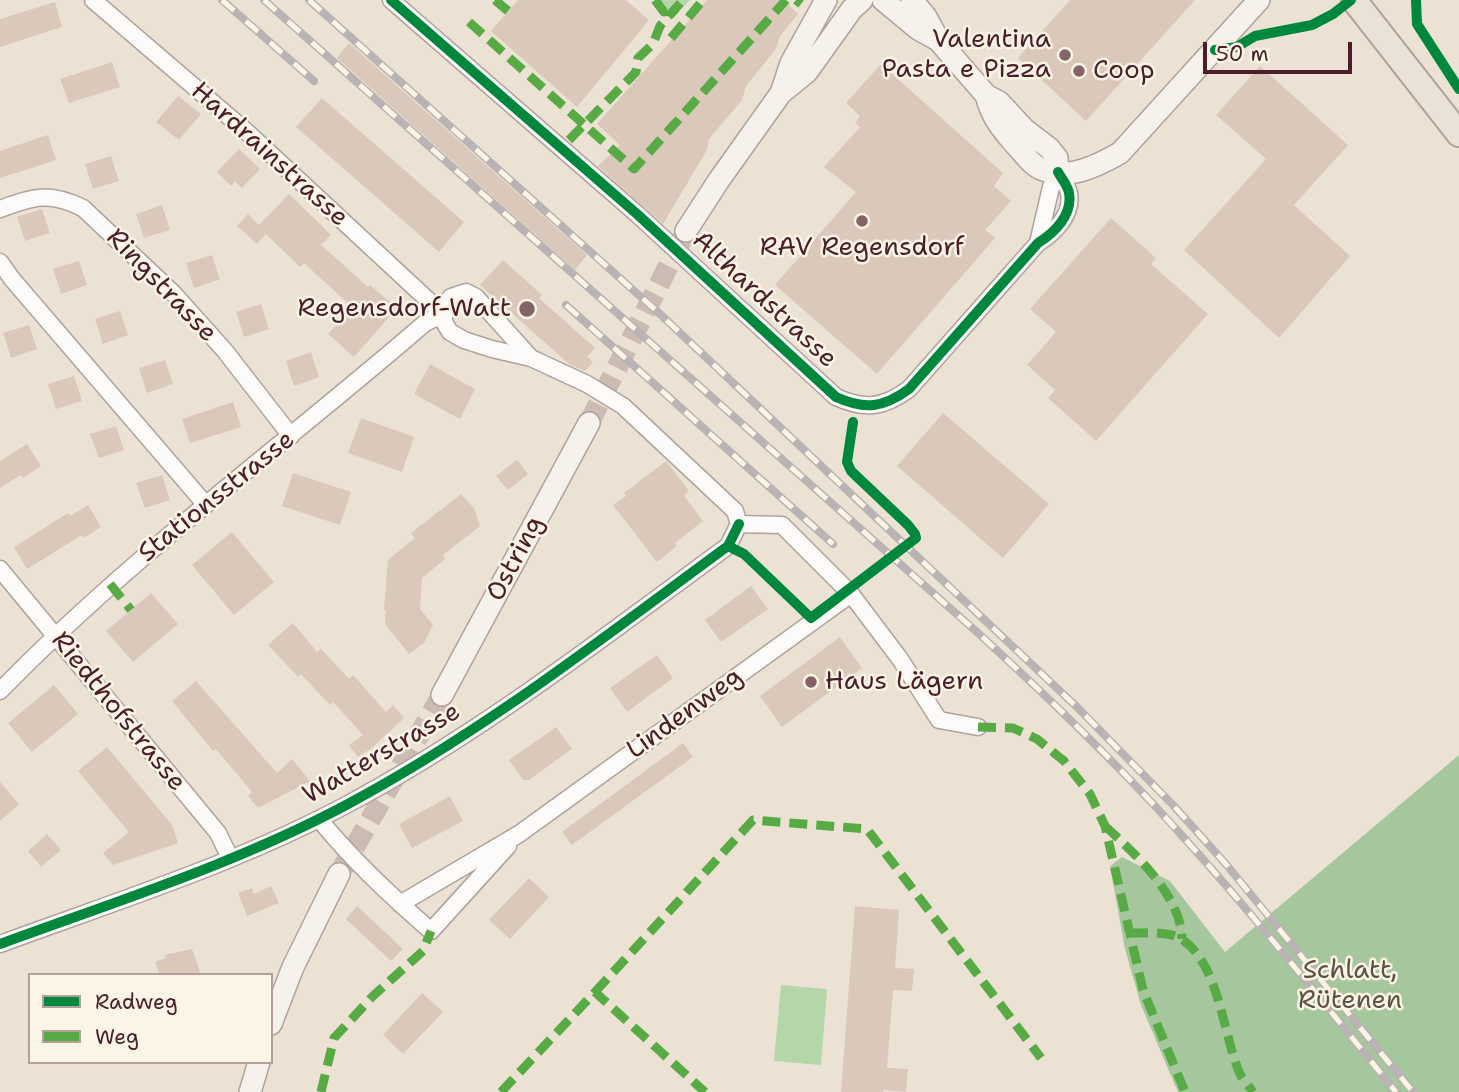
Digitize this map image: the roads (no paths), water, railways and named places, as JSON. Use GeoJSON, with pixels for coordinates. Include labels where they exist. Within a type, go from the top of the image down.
{"type":"FeatureCollection","features":[{"type":"Feature","properties":{"kind":"main road"},"geometry":{"type":"LineString","coordinates":[[781,93],[791,63],[826,0]]}},
{"type":"Feature","properties":{"kind":"main road"},"geometry":{"type":"LineString","coordinates":[[686,231],[781,93],[807,72],[846,16],[862,0]]}},
{"type":"Feature","properties":{"kind":"main road"},"geometry":{"type":"LineString","coordinates":[[883,0],[918,29],[939,41]]}},
{"type":"Feature","properties":{"kind":"main road"},"geometry":{"type":"LineString","coordinates":[[912,0],[926,17],[939,41],[986,95],[989,110],[998,125],[1040,169],[1058,172],[1095,168],[1119,153],[1259,0]]}},
{"type":"Feature","properties":{"kind":"main road"},"geometry":{"type":"LineString","coordinates":[[1360,4],[1459,134]]}},
{"type":"Feature","properties":{"kind":"main road","name":"Ostring"},"geometry":{"type":"LineString","coordinates":[[442,695],[589,423]]}},
{"type":"Feature","properties":{"kind":"main road"},"geometry":{"type":"LineString","coordinates":[[273,1019],[293,967],[340,874]]}},
{"type":"Feature","properties":{"kind":"main road"},"geometry":{"type":"LineString","coordinates":[[250,1092],[258,1064]]}},
{"type":"Feature","properties":{"kind":"street","name":"Hardrainstrasse"},"geometry":{"type":"LineString","coordinates":[[93,0],[248,133],[443,314]]}},
{"type":"Feature","properties":{"kind":"street","name":"Althardstrasse"},"geometry":{"type":"LineString","coordinates":[[391,0],[637,214],[836,397],[856,406],[878,405],[896,399],[909,389],[1038,243],[1053,234],[1066,212],[1069,193],[1058,172]]}},
{"type":"Feature","properties":{"kind":"street","name":"Ringstrasse"},"geometry":{"type":"LineString","coordinates":[[0,209],[33,197],[66,199],[83,208],[174,294],[225,351],[291,436]]}},
{"type":"Feature","properties":{"kind":"street"},"geometry":{"type":"LineString","coordinates":[[0,262],[205,505]]}},
{"type":"Feature","properties":{"kind":"street","name":"Hardrainstrasse"},"geometry":{"type":"LineString","coordinates":[[531,358],[476,297],[466,292],[451,297],[444,306],[444,323],[450,332],[464,340],[531,358],[587,384],[623,406],[735,511],[739,524]]}},
{"type":"Feature","properties":{"kind":"street","name":"Stationsstrasse"},"geometry":{"type":"LineString","coordinates":[[0,691],[110,584],[425,323],[443,314]]}},
{"type":"Feature","properties":{"kind":"street"},"geometry":{"type":"LineString","coordinates":[[739,524],[782,525],[851,594],[900,659],[939,720],[978,727]]}},
{"type":"Feature","properties":{"kind":"street","name":"Watterstrasse"},"geometry":{"type":"LineString","coordinates":[[0,944],[230,858],[319,819],[414,767],[533,689],[729,546],[739,524]]}},
{"type":"Feature","properties":{"kind":"street","name":"Riedthofstrasse"},"geometry":{"type":"LineString","coordinates":[[0,569],[218,833],[230,858]]}},
{"type":"Feature","properties":{"kind":"street","name":"Lindenweg"},"geometry":{"type":"LineString","coordinates":[[519,834],[431,931],[400,904],[519,834],[851,594]]}},
{"type":"Feature","properties":{"kind":"street"},"geometry":{"type":"LineString","coordinates":[[319,819],[335,839],[400,904]]}},
{"type":"Feature","properties":{"kind":"tunnel"},"geometry":{"type":"LineString","coordinates":[[589,423],[686,231]]}},
{"type":"Feature","properties":{"kind":"tunnel"},"geometry":{"type":"LineString","coordinates":[[339,874],[442,695]]}},
{"type":"Feature","properties":{"kind":"railway"},"geometry":{"type":"LineString","coordinates":[[222,0],[314,81]]}},
{"type":"Feature","properties":{"kind":"railway"},"geometry":{"type":"LineString","coordinates":[[264,0],[978,633],[1058,708],[1135,785],[1212,870],[1396,1092]]}},
{"type":"Feature","properties":{"kind":"railway"},"geometry":{"type":"LineString","coordinates":[[309,0],[660,314],[1078,708],[1173,805],[1225,863],[1413,1092]]}},
{"type":"Feature","properties":{"kind":"railway"},"geometry":{"type":"LineString","coordinates":[[566,305],[833,544]]}},
{"type":"Feature","properties":{"kind":"place","name":"Valentina Pasta e Pizza"},"geometry":{"type":"Point","coordinates":[1065,55]}},
{"type":"Feature","properties":{"kind":"place","name":"Coop"},"geometry":{"type":"Point","coordinates":[1079,71]}},
{"type":"Feature","properties":{"kind":"place","name":"RAV Regensdorf"},"geometry":{"type":"Point","coordinates":[862,221]}},
{"type":"Feature","properties":{"kind":"place","name":"Regensdorf-Watt"},"geometry":{"type":"Point","coordinates":[527,309]}},
{"type":"Feature","properties":{"kind":"place","name":"Haus Lägern"},"geometry":{"type":"Point","coordinates":[811,682]}},
{"type":"Feature","properties":{"kind":"park label","name":"Schlatt, Rütenen"},"geometry":{"type":"Point","coordinates":[1350,986]}}]}
